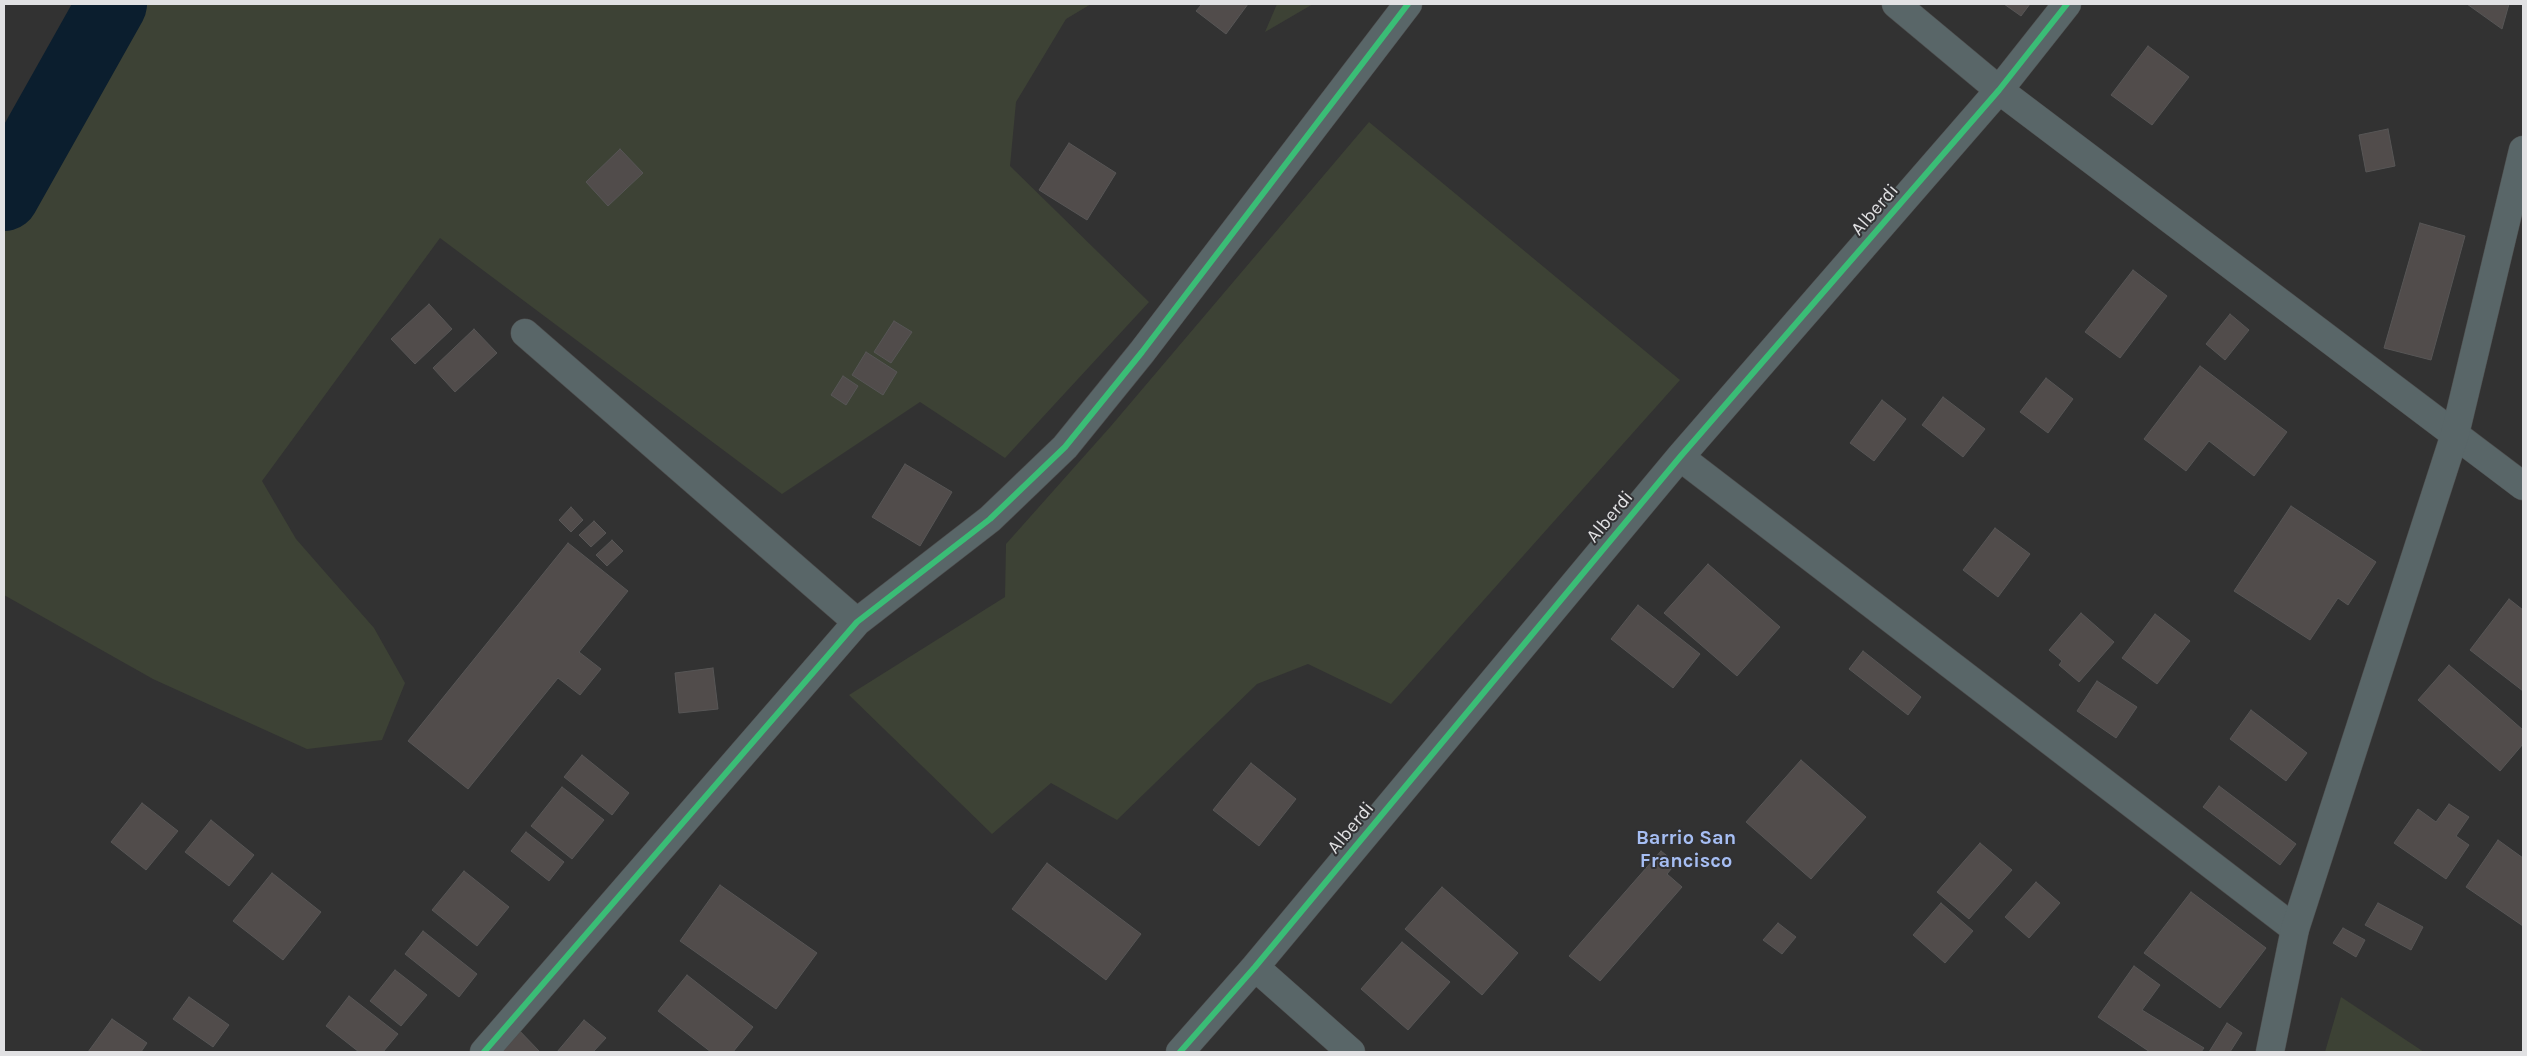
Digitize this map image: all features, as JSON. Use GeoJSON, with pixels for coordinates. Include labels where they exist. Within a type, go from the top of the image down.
{"type":"FeatureCollection","features":[{"type":"Feature","properties":{"kind":"street"},"geometry":{"type":"LineString","coordinates":[[484,1052],[857,622],[990,519],[1065,447],[1142,352],[1408,4]]}},
{"type":"Feature","properties":{"kind":"street"},"geometry":{"type":"LineString","coordinates":[[1896,4],[1999,90],[2523,486]]}},
{"type":"Feature","properties":{"kind":"street","name":"Alberdi"},"geometry":{"type":"LineString","coordinates":[[1180,1052],[1255,967],[1680,457],[1999,90],[2067,4]]}},
{"type":"Feature","properties":{"kind":"street"},"geometry":{"type":"LineString","coordinates":[[2270,1052],[2295,929],[2455,434],[2523,150]]}},
{"type":"Feature","properties":{"kind":"street"},"geometry":{"type":"LineString","coordinates":[[525,333],[857,622]]}},
{"type":"Feature","properties":{"kind":"street"},"geometry":{"type":"LineString","coordinates":[[1680,457],[2295,929]]}},
{"type":"Feature","properties":{"kind":"street"},"geometry":{"type":"LineString","coordinates":[[1255,967],[1351,1052]]}},
{"type":"Feature","properties":{"kind":"green space"},"geometry":{"type":"Polygon","coordinates":[[[126,4],[1091,4],[1066,19],[1016,102],[1010,166],[1149,302],[1005,458],[920,402],[782,494],[440,238],[262,481],[296,539],[374,628],[405,683],[382,740],[307,749],[153,679],[4,595],[4,154],[81,83],[126,4]]]}},
{"type":"Feature","properties":{"kind":"green space"},"geometry":{"type":"Polygon","coordinates":[[[1277,4],[1313,4],[1265,32],[1277,4]]]}},
{"type":"Feature","properties":{"kind":"green space"},"geometry":{"type":"Polygon","coordinates":[[[1369,122],[1680,380],[1391,704],[1308,664],[1257,684],[1117,820],[1051,783],[992,834],[849,695],[1005,597],[1006,544],[1111,426],[1369,122]]]}},
{"type":"Feature","properties":{"kind":"green space"},"geometry":{"type":"Polygon","coordinates":[[[2341,997],[2424,1052],[2325,1052],[2341,997]]]}},
{"type":"Feature","properties":{"kind":"building"},"geometry":{"type":"Polygon","coordinates":[[[1202,4],[1248,4],[1226,34],[1196,11],[1202,4]]]}},
{"type":"Feature","properties":{"kind":"building"},"geometry":{"type":"Polygon","coordinates":[[[2004,4],[2030,4],[2021,16],[2004,4]]]}},
{"type":"Feature","properties":{"kind":"building"},"geometry":{"type":"Polygon","coordinates":[[[2467,4],[2509,4],[2502,29],[2467,4]]]}},
{"type":"Feature","properties":{"kind":"building"},"geometry":{"type":"Polygon","coordinates":[[[2148,46],[2189,77],[2152,125],[2111,95],[2148,46]]]}},
{"type":"Feature","properties":{"kind":"building"},"geometry":{"type":"Polygon","coordinates":[[[2388,129],[2395,166],[2366,172],[2359,135],[2388,129]]]}},
{"type":"Feature","properties":{"kind":"building"},"geometry":{"type":"Polygon","coordinates":[[[1069,143],[1116,173],[1087,220],[1039,190],[1069,143]]]}},
{"type":"Feature","properties":{"kind":"building"},"geometry":{"type":"Polygon","coordinates":[[[620,149],[643,173],[608,206],[586,182],[620,149]]]}},
{"type":"Feature","properties":{"kind":"building"},"geometry":{"type":"Polygon","coordinates":[[[2420,223],[2465,236],[2431,360],[2384,348],[2420,223]]]}},
{"type":"Feature","properties":{"kind":"building"},"geometry":{"type":"Polygon","coordinates":[[[2133,270],[2167,296],[2120,358],[2085,332],[2133,270]]]}},
{"type":"Feature","properties":{"kind":"building"},"geometry":{"type":"Polygon","coordinates":[[[429,304],[452,329],[415,364],[391,339],[429,304]]]}},
{"type":"Feature","properties":{"kind":"building"},"geometry":{"type":"Polygon","coordinates":[[[2230,314],[2249,330],[2225,360],[2206,344],[2230,314]]]}},
{"type":"Feature","properties":{"kind":"building"},"geometry":{"type":"Polygon","coordinates":[[[894,321],[912,332],[891,363],[874,352],[894,321]]]}},
{"type":"Feature","properties":{"kind":"building"},"geometry":{"type":"Polygon","coordinates":[[[474,329],[497,353],[455,392],[433,368],[474,329]]]}},
{"type":"Feature","properties":{"kind":"building"},"geometry":{"type":"Polygon","coordinates":[[[866,352],[897,372],[883,395],[852,375],[866,352]]]}},
{"type":"Feature","properties":{"kind":"building"},"geometry":{"type":"Polygon","coordinates":[[[2200,366],[2287,432],[2254,476],[2209,441],[2186,471],[2144,439],[2200,366]]]}},
{"type":"Feature","properties":{"kind":"building"},"geometry":{"type":"Polygon","coordinates":[[[843,376],[858,386],[846,405],[831,395],[843,376]]]}},
{"type":"Feature","properties":{"kind":"building"},"geometry":{"type":"Polygon","coordinates":[[[2046,378],[2073,399],[2048,433],[2020,412],[2046,378]]]}},
{"type":"Feature","properties":{"kind":"building"},"geometry":{"type":"Polygon","coordinates":[[[1943,397],[1985,429],[1963,457],[1922,425],[1943,397]]]}},
{"type":"Feature","properties":{"kind":"building"},"geometry":{"type":"Polygon","coordinates":[[[1882,400],[1906,419],[1874,461],[1850,443],[1882,400]]]}},
{"type":"Feature","properties":{"kind":"building"},"geometry":{"type":"Polygon","coordinates":[[[905,464],[952,492],[920,546],[872,517],[905,464]]]}},
{"type":"Feature","properties":{"kind":"building"},"geometry":{"type":"Polygon","coordinates":[[[2291,506],[2376,562],[2348,605],[2338,598],[2310,640],[2234,591],[2291,506]]]}},
{"type":"Feature","properties":{"kind":"building"},"geometry":{"type":"Polygon","coordinates":[[[571,507],[583,520],[571,532],[559,520],[571,507]]]}},
{"type":"Feature","properties":{"kind":"building"},"geometry":{"type":"Polygon","coordinates":[[[594,521],[606,533],[591,547],[579,535],[594,521]]]}},
{"type":"Feature","properties":{"kind":"building"},"geometry":{"type":"Polygon","coordinates":[[[1995,528],[2030,554],[1998,597],[1963,570],[1995,528]]]}},
{"type":"Feature","properties":{"kind":"building"},"geometry":{"type":"Polygon","coordinates":[[[612,540],[623,551],[607,566],[596,555],[612,540]]]}},
{"type":"Feature","properties":{"kind":"building"},"geometry":{"type":"Polygon","coordinates":[[[568,543],[628,591],[579,652],[601,669],[580,695],[558,678],[468,789],[408,741],[568,543]]]}},
{"type":"Feature","properties":{"kind":"building"},"geometry":{"type":"Polygon","coordinates":[[[1708,564],[1780,627],[1737,676],[1664,613],[1708,564]]]}},
{"type":"Feature","properties":{"kind":"building"},"geometry":{"type":"Polygon","coordinates":[[[2509,599],[2523,610],[2523,691],[2470,650],[2509,599]]]}},
{"type":"Feature","properties":{"kind":"building"},"geometry":{"type":"Polygon","coordinates":[[[1638,605],[1700,654],[1673,688],[1611,639],[1638,605]]]}},
{"type":"Feature","properties":{"kind":"building"},"geometry":{"type":"Polygon","coordinates":[[[2081,613],[2114,642],[2079,682],[2059,665],[2062,661],[2049,650],[2081,613]]]}},
{"type":"Feature","properties":{"kind":"building"},"geometry":{"type":"Polygon","coordinates":[[[2155,614],[2190,641],[2157,684],[2122,658],[2155,614]]]}},
{"type":"Feature","properties":{"kind":"building"},"geometry":{"type":"Polygon","coordinates":[[[1863,651],[1921,697],[1908,715],[1849,669],[1863,651]]]}},
{"type":"Feature","properties":{"kind":"building"},"geometry":{"type":"Polygon","coordinates":[[[2449,665],[2523,730],[2523,744],[2500,771],[2418,700],[2449,665]]]}},
{"type":"Feature","properties":{"kind":"building"},"geometry":{"type":"Polygon","coordinates":[[[713,668],[718,709],[679,713],[675,673],[713,668]]]}},
{"type":"Feature","properties":{"kind":"building"},"geometry":{"type":"Polygon","coordinates":[[[2097,681],[2137,707],[2116,738],[2077,711],[2097,681]]]}},
{"type":"Feature","properties":{"kind":"building"},"geometry":{"type":"Polygon","coordinates":[[[2251,710],[2307,753],[2286,781],[2230,739],[2251,710]]]}},
{"type":"Feature","properties":{"kind":"building"},"geometry":{"type":"Polygon","coordinates":[[[582,755],[629,793],[612,815],[564,777],[582,755]]]}},
{"type":"Feature","properties":{"kind":"building"},"geometry":{"type":"Polygon","coordinates":[[[1801,760],[1866,817],[1811,879],[1746,822],[1801,760]]]}},
{"type":"Feature","properties":{"kind":"building"},"geometry":{"type":"Polygon","coordinates":[[[1251,763],[1296,799],[1259,846],[1213,810],[1251,763]]]}},
{"type":"Feature","properties":{"kind":"building"},"geometry":{"type":"Polygon","coordinates":[[[2219,786],[2296,844],[2280,865],[2203,807],[2219,786]]]}},
{"type":"Feature","properties":{"kind":"building"},"geometry":{"type":"Polygon","coordinates":[[[562,787],[604,820],[572,859],[531,826],[562,787]]]}},
{"type":"Feature","properties":{"kind":"building"},"geometry":{"type":"Polygon","coordinates":[[[142,803],[178,831],[146,870],[111,842],[142,803]]]}},
{"type":"Feature","properties":{"kind":"building"},"geometry":{"type":"Polygon","coordinates":[[[2449,804],[2469,817],[2456,836],[2469,845],[2446,879],[2394,843],[2418,809],[2436,822],[2449,804]]]}},
{"type":"Feature","properties":{"kind":"building"},"geometry":{"type":"Polygon","coordinates":[[[211,820],[254,855],[229,886],[185,852],[211,820]]]}},
{"type":"Feature","properties":{"kind":"building"},"geometry":{"type":"Polygon","coordinates":[[[526,832],[564,862],[549,881],[511,851],[526,832]]]}},
{"type":"Feature","properties":{"kind":"building"},"geometry":{"type":"Polygon","coordinates":[[[2498,840],[2523,858],[2523,926],[2466,887],[2498,840]]]}},
{"type":"Feature","properties":{"kind":"building"},"geometry":{"type":"Polygon","coordinates":[[[1980,843],[2012,870],[1969,919],[1937,892],[1980,843]]]}},
{"type":"Feature","properties":{"kind":"building"},"geometry":{"type":"Polygon","coordinates":[[[1661,851],[1676,863],[1667,874],[1682,887],[1600,981],[1569,956],[1661,851]]]}},
{"type":"Feature","properties":{"kind":"building"},"geometry":{"type":"Polygon","coordinates":[[[1047,863],[1141,934],[1106,980],[1012,909],[1047,863]]]}},
{"type":"Feature","properties":{"kind":"building"},"geometry":{"type":"Polygon","coordinates":[[[464,871],[509,907],[477,946],[432,910],[464,871]]]}},
{"type":"Feature","properties":{"kind":"building"},"geometry":{"type":"Polygon","coordinates":[[[272,873],[321,912],[283,960],[233,921],[272,873]]]}},
{"type":"Feature","properties":{"kind":"building"},"geometry":{"type":"Polygon","coordinates":[[[2036,882],[2060,903],[2029,938],[2005,917],[2036,882]]]}},
{"type":"Feature","properties":{"kind":"building"},"geometry":{"type":"Polygon","coordinates":[[[720,885],[817,953],[776,1009],[680,941],[720,885]]]}},
{"type":"Feature","properties":{"kind":"building"},"geometry":{"type":"Polygon","coordinates":[[[1442,887],[1518,953],[1482,995],[1405,929],[1442,887]]]}},
{"type":"Feature","properties":{"kind":"building"},"geometry":{"type":"Polygon","coordinates":[[[2191,892],[2266,948],[2220,1008],[2144,953],[2191,892]]]}},
{"type":"Feature","properties":{"kind":"building"},"geometry":{"type":"Polygon","coordinates":[[[1941,903],[1973,931],[1945,963],[1913,935],[1941,903]]]}},
{"type":"Feature","properties":{"kind":"building"},"geometry":{"type":"Polygon","coordinates":[[[2378,903],[2423,927],[2411,950],[2365,925],[2378,903]]]}},
{"type":"Feature","properties":{"kind":"building"},"geometry":{"type":"Polygon","coordinates":[[[1778,923],[1796,937],[1782,954],[1763,940],[1778,923]]]}},
{"type":"Feature","properties":{"kind":"building"},"geometry":{"type":"Polygon","coordinates":[[[2343,928],[2365,940],[2356,957],[2333,943],[2343,928]]]}},
{"type":"Feature","properties":{"kind":"building"},"geometry":{"type":"Polygon","coordinates":[[[423,931],[477,974],[459,997],[405,954],[423,931]]]}},
{"type":"Feature","properties":{"kind":"building"},"geometry":{"type":"Polygon","coordinates":[[[1402,942],[1450,982],[1408,1030],[1361,989],[1402,942]]]}},
{"type":"Feature","properties":{"kind":"building"},"geometry":{"type":"Polygon","coordinates":[[[2134,966],[2160,985],[2142,1010],[2204,1048],[2201,1052],[2150,1052],[2098,1017],[2134,966]]]}},
{"type":"Feature","properties":{"kind":"building"},"geometry":{"type":"Polygon","coordinates":[[[395,970],[427,995],[401,1026],[370,1001],[395,970]]]}},
{"type":"Feature","properties":{"kind":"building"},"geometry":{"type":"Polygon","coordinates":[[[687,975],[753,1027],[733,1052],[711,1052],[658,1011],[687,975]]]}},
{"type":"Feature","properties":{"kind":"building"},"geometry":{"type":"Polygon","coordinates":[[[349,996],[398,1034],[383,1052],[359,1052],[326,1026],[349,996]]]}},
{"type":"Feature","properties":{"kind":"building"},"geometry":{"type":"Polygon","coordinates":[[[189,997],[229,1025],[213,1047],[173,1019],[189,997]]]}},
{"type":"Feature","properties":{"kind":"building"},"geometry":{"type":"Polygon","coordinates":[[[112,1019],[147,1043],[141,1052],[88,1052],[112,1019]]]}},
{"type":"Feature","properties":{"kind":"building"},"geometry":{"type":"Polygon","coordinates":[[[584,1020],[606,1038],[593,1052],[557,1052],[584,1020]]]}},
{"type":"Feature","properties":{"kind":"building"},"geometry":{"type":"Polygon","coordinates":[[[2227,1023],[2242,1033],[2230,1052],[2209,1052],[2227,1023]]]}},
{"type":"Feature","properties":{"kind":"building"},"geometry":{"type":"Polygon","coordinates":[[[514,1025],[540,1052],[498,1052],[514,1025]]]}},
{"type":"Feature","properties":{"kind":"waterway"},"geometry":{"type":"LineString","coordinates":[[4,196],[112,4]]}},
{"type":"Feature","properties":{"kind":"cycle path"},"geometry":{"type":"LineString","coordinates":[[484,1052],[857,622],[990,519],[1065,447],[1142,352],[1408,4]]}},
{"type":"Feature","properties":{"kind":"cycle path"},"geometry":{"type":"LineString","coordinates":[[1180,1052],[1255,967],[1680,457],[1999,90],[2067,4]]}},
{"type":"Feature","properties":{"kind":"district","name":"Barrio San Francisco"},"geometry":{"type":"Point","coordinates":[1686,850]}}]}
